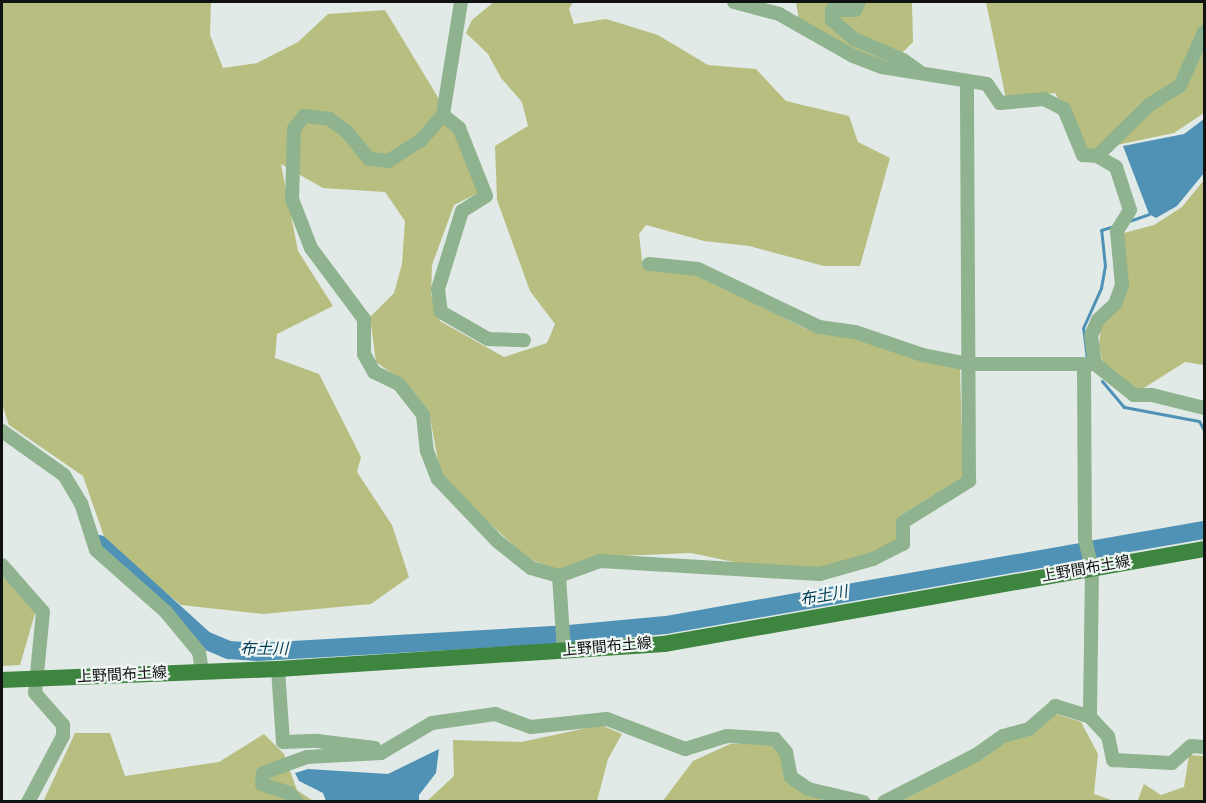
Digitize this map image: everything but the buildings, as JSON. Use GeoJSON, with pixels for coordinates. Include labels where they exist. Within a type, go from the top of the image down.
{"type":"FeatureCollection","features":[{"type":"Feature","properties":{"kind":"main road","name":"上野間布土線"},"geometry":{"type":"LineString","coordinates":[[2,680],[278,669],[664,644],[1204,549]]}},
{"type":"Feature","properties":{"kind":"street"},"geometry":{"type":"LineString","coordinates":[[461,2],[443,115],[421,140],[389,161],[369,159],[347,132],[330,119],[304,116],[294,129],[292,199],[311,248],[332,281],[364,319],[364,354],[374,372],[399,384],[423,416],[427,451],[438,479],[497,542],[531,568],[559,576],[600,561],[820,574],[873,560],[903,544],[903,522],[969,481],[967,81]]}},
{"type":"Feature","properties":{"kind":"street"},"geometry":{"type":"LineString","coordinates":[[734,2],[779,14],[853,56],[923,74],[987,84],[1000,103],[1044,99],[1064,109],[1083,155],[1097,156],[1116,166],[1130,210],[1117,231],[1122,285],[1115,304],[1098,320],[1091,336],[1085,539],[1092,569],[1090,717]]}},
{"type":"Feature","properties":{"kind":"street"},"geometry":{"type":"LineString","coordinates":[[859,2],[855,10],[832,10],[832,20],[854,39],[903,60],[923,74]]}},
{"type":"Feature","properties":{"kind":"street"},"geometry":{"type":"LineString","coordinates":[[1097,156],[1149,105],[1179,86],[1204,32]]}},
{"type":"Feature","properties":{"kind":"street"},"geometry":{"type":"LineString","coordinates":[[443,115],[459,128],[486,196],[462,211],[438,289],[441,312],[488,339],[524,340]]}},
{"type":"Feature","properties":{"kind":"street"},"geometry":{"type":"LineString","coordinates":[[649,264],[698,269],[819,327],[855,332],[923,355],[969,364],[1090,365],[1134,395],[1152,394],[1204,408]]}},
{"type":"Feature","properties":{"kind":"street"},"geometry":{"type":"LineString","coordinates":[[2,431],[64,475],[81,503],[96,550],[166,612],[199,652],[202,672]]}},
{"type":"Feature","properties":{"kind":"street"},"geometry":{"type":"LineString","coordinates":[[2,565],[43,612],[34,680],[35,693],[63,725],[63,736],[28,801]]}},
{"type":"Feature","properties":{"kind":"street"},"geometry":{"type":"LineString","coordinates":[[559,576],[564,652]]}},
{"type":"Feature","properties":{"kind":"street"},"geometry":{"type":"LineString","coordinates":[[278,669],[283,742],[317,741],[378,748],[395,744]]}},
{"type":"Feature","properties":{"kind":"street"},"geometry":{"type":"LineString","coordinates":[[884,801],[976,755],[1004,736],[1029,729],[1055,706],[1090,717],[1108,736],[1113,760],[1172,763],[1191,746],[1204,747]]}},
{"type":"Feature","properties":{"kind":"street"},"geometry":{"type":"LineString","coordinates":[[297,801],[289,794],[262,784],[263,773],[307,757],[381,753],[432,723],[495,714],[531,727],[607,719],[685,749],[727,736],[775,739],[786,752],[791,777],[808,789],[863,801]]}},
{"type":"Feature","properties":{"kind":"green space"},"geometry":{"type":"Polygon","coordinates":[[[2,2],[211,2],[210,35],[223,68],[257,63],[298,42],[328,14],[385,10],[456,127],[478,193],[454,205],[432,265],[431,294],[440,321],[504,357],[547,343],[555,324],[530,291],[497,200],[495,146],[528,126],[522,102],[501,78],[488,54],[466,33],[472,20],[494,2],[573,2],[569,9],[574,24],[606,19],[658,35],[708,65],[756,69],[786,101],[849,116],[858,142],[890,158],[860,266],[824,266],[749,246],[704,241],[646,225],[639,234],[643,268],[696,274],[806,329],[842,334],[960,369],[963,477],[899,516],[896,542],[873,555],[818,569],[753,566],[691,553],[595,557],[559,571],[527,558],[441,478],[429,411],[408,385],[376,362],[370,317],[394,293],[402,264],[405,221],[385,192],[323,188],[281,164],[298,251],[333,306],[277,334],[275,358],[319,374],[361,457],[357,472],[392,525],[409,577],[371,604],[263,614],[181,605],[107,545],[83,476],[9,425],[2,404],[2,2]]]}},
{"type":"Feature","properties":{"kind":"green space"},"geometry":{"type":"Polygon","coordinates":[[[796,2],[912,2],[913,42],[893,62],[840,52],[801,33],[796,2]]]}},
{"type":"Feature","properties":{"kind":"green space"},"geometry":{"type":"Polygon","coordinates":[[[986,2],[1204,2],[1204,113],[1174,133],[1088,151],[1055,93],[1006,99],[986,2]]]}},
{"type":"Feature","properties":{"kind":"green space"},"geometry":{"type":"Polygon","coordinates":[[[1204,180],[1204,365],[1185,362],[1139,391],[1103,365],[1099,346],[1101,324],[1126,292],[1120,234],[1154,225],[1182,207],[1204,180]]]}},
{"type":"Feature","properties":{"kind":"green space"},"geometry":{"type":"Polygon","coordinates":[[[2,576],[36,610],[20,665],[2,666],[2,576]]]}},
{"type":"Feature","properties":{"kind":"green space"},"geometry":{"type":"Polygon","coordinates":[[[1056,714],[1081,722],[1098,754],[1094,794],[1114,801],[899,802],[982,759],[1006,741],[1030,736],[1056,714]]]}},
{"type":"Feature","properties":{"kind":"green space"},"geometry":{"type":"Polygon","coordinates":[[[601,725],[622,734],[608,759],[597,801],[426,802],[454,776],[453,740],[521,742],[601,725]]]}},
{"type":"Feature","properties":{"kind":"green space"},"geometry":{"type":"Polygon","coordinates":[[[75,733],[110,733],[125,776],[219,762],[264,734],[284,754],[297,790],[313,801],[43,802],[75,733]]]}},
{"type":"Feature","properties":{"kind":"green space"},"geometry":{"type":"Polygon","coordinates":[[[730,744],[772,744],[782,757],[784,778],[824,801],[662,802],[693,761],[730,744]]]}},
{"type":"Feature","properties":{"kind":"green space"},"geometry":{"type":"Polygon","coordinates":[[[1189,755],[1204,756],[1204,801],[1137,802],[1144,784],[1161,795],[1184,787],[1189,755]]]}},
{"type":"Feature","properties":{"kind":"water"},"geometry":{"type":"Polygon","coordinates":[[[1204,119],[1204,173],[1177,206],[1156,218],[1149,214],[1123,146],[1184,134],[1204,119]]]}},
{"type":"Feature","properties":{"kind":"water"},"geometry":{"type":"Polygon","coordinates":[[[439,749],[436,773],[419,795],[419,801],[326,801],[323,793],[299,781],[295,773],[308,769],[388,774],[439,749]]]}},
{"type":"Feature","properties":{"kind":"waterway"},"geometry":{"type":"LineString","coordinates":[[1129,221],[1149,214]]}},
{"type":"Feature","properties":{"kind":"waterway"},"geometry":{"type":"LineString","coordinates":[[1087,359],[1083,328],[1101,288],[1105,266],[1101,230],[1114,226]]}},
{"type":"Feature","properties":{"kind":"waterway"},"geometry":{"type":"LineString","coordinates":[[1102,381],[1124,407],[1199,421],[1204,430]]}},
{"type":"Feature","properties":{"kind":"waterway","name":"布土川"},"geometry":{"type":"LineString","coordinates":[[1095,549],[1204,530]]}},
{"type":"Feature","properties":{"kind":"waterway","name":"布土川"},"geometry":{"type":"LineString","coordinates":[[99,544],[205,640],[229,650],[258,652],[557,635]]}},
{"type":"Feature","properties":{"kind":"waterway","name":"布土川"},"geometry":{"type":"LineString","coordinates":[[569,634],[666,625],[1079,552]]}}]}
